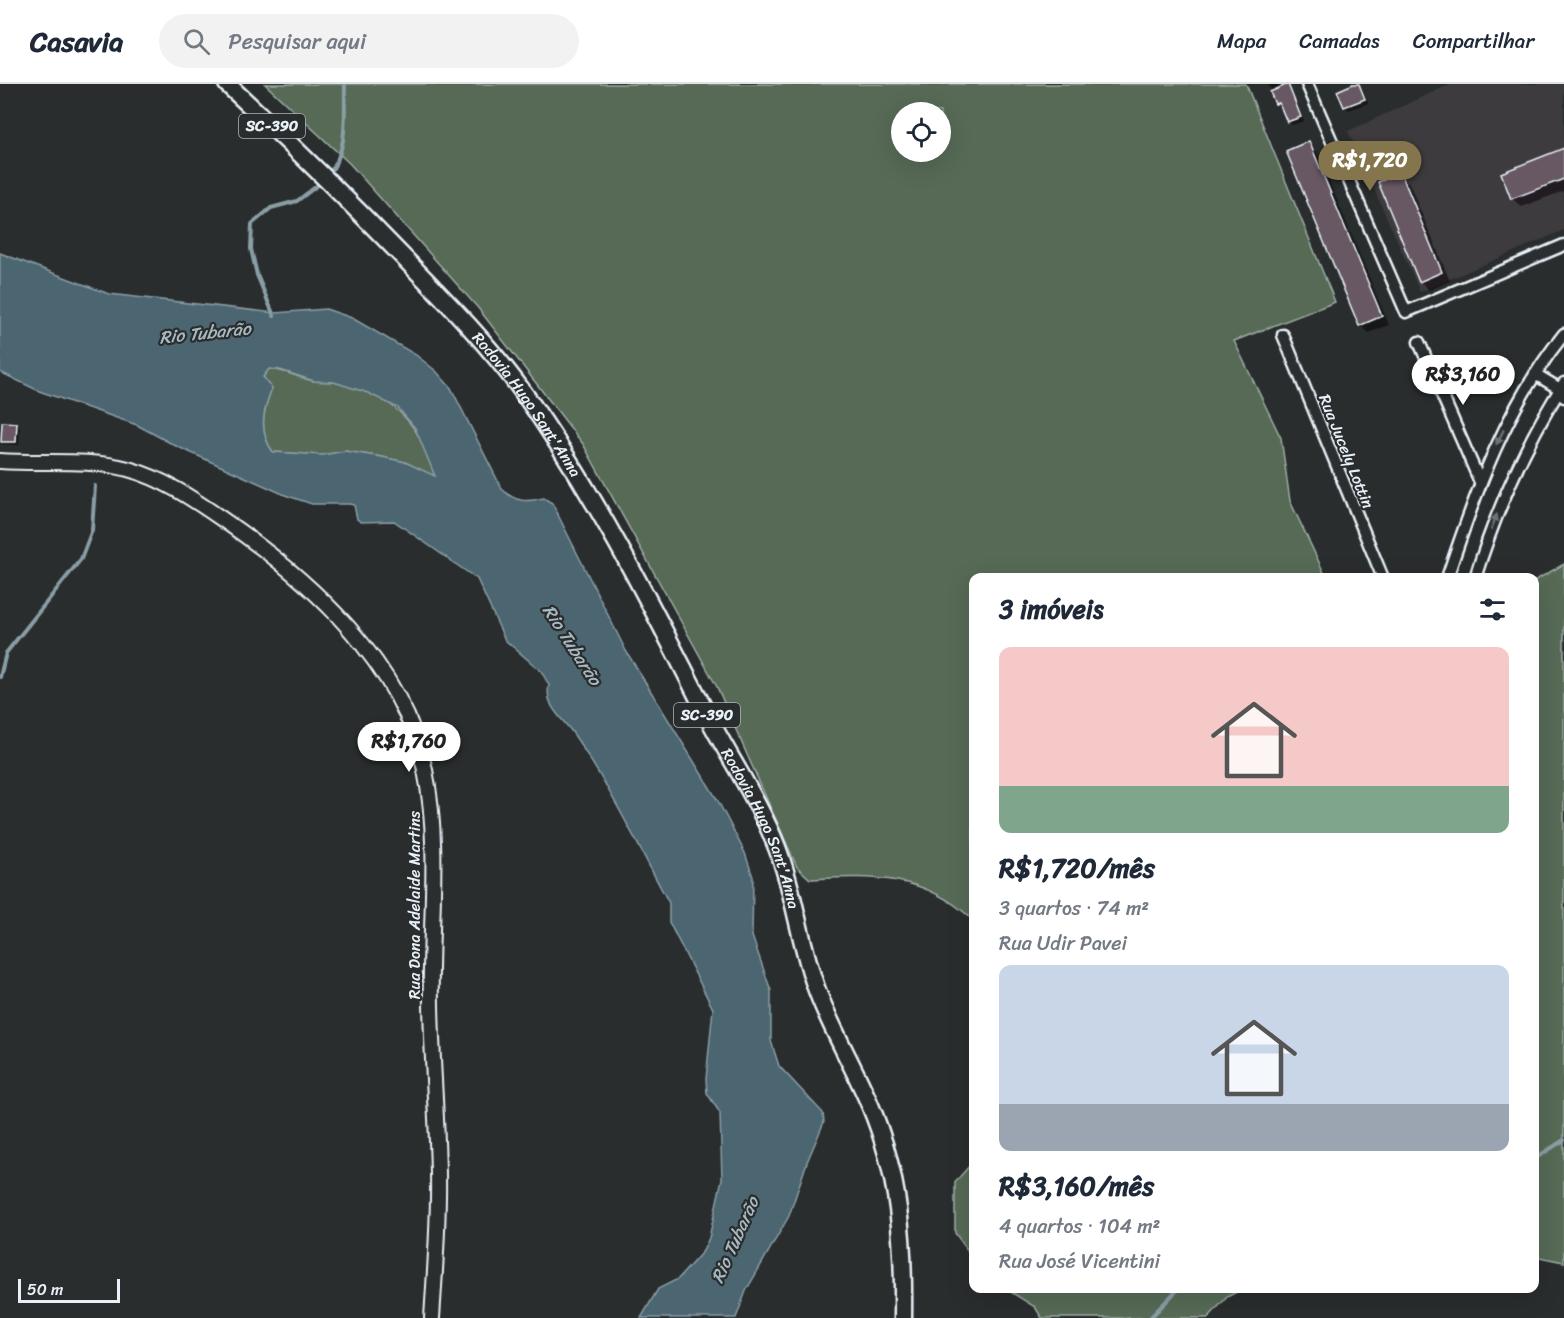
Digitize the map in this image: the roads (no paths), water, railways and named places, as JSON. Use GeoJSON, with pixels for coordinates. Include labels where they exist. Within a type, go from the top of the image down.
{"type":"FeatureCollection","features":[{"type":"Feature","properties":{"kind":"main road","name":"Rodovia Hugo Sant'Anna"},"geometry":{"type":"LineString","coordinates":[[227,84],[340,192],[460,316],[495,356],[566,455],[664,627],[705,712],[768,826],[784,865],[808,964],[819,994],[870,1104],[891,1167],[904,1247],[903,1318]]}},
{"type":"Feature","properties":{"kind":"street"},"geometry":{"type":"LineString","coordinates":[[1307,84],[1406,312],[1564,245]]}},
{"type":"Feature","properties":{"kind":"street"},"geometry":{"type":"LineString","coordinates":[[1449,573],[1480,482],[1502,433],[1535,374],[1564,334]]}},
{"type":"Feature","properties":{"kind":"street","name":"Rua Jucely Lottin"},"geometry":{"type":"LineString","coordinates":[[1283,335],[1381,573]]}},
{"type":"Feature","properties":{"kind":"street"},"geometry":{"type":"LineString","coordinates":[[1419,342],[1480,482]]}},
{"type":"Feature","properties":{"kind":"street"},"geometry":{"type":"LineString","coordinates":[[1477,573],[1513,475],[1563,390],[1535,374]]}},
{"type":"Feature","properties":{"kind":"street","name":"Rua Dona Adelaide Martins"},"geometry":{"type":"LineString","coordinates":[[0,461],[102,464],[146,475],[181,492],[246,536],[315,594],[369,654],[401,705],[424,766],[433,833],[430,998],[439,1203],[432,1318]]}},
{"type":"Feature","properties":{"kind":"water","name":"Rio Tubarão"},"geometry":{"type":"Polygon","coordinates":[[[0,253],[109,294],[275,313],[326,309],[352,318],[416,355],[436,371],[451,388],[502,489],[517,499],[527,501],[544,498],[552,503],[626,651],[717,799],[745,853],[753,877],[752,936],[771,991],[771,1041],[779,1066],[823,1113],[824,1122],[807,1162],[789,1216],[746,1291],[736,1318],[641,1318],[658,1289],[678,1279],[703,1251],[709,1238],[722,1179],[720,1113],[707,1093],[706,1079],[713,1009],[669,922],[669,903],[623,816],[586,752],[551,705],[549,685],[541,671],[505,640],[477,579],[394,521],[361,522],[357,519],[354,505],[312,504],[285,495],[176,446],[137,425],[39,391],[0,372],[0,253]],[[269,369],[263,377],[272,388],[264,413],[264,429],[265,437],[273,452],[323,455],[345,451],[405,462],[435,476],[415,428],[398,408],[368,393],[334,382],[314,381],[280,370],[269,369]]]}},
{"type":"Feature","properties":{"kind":"waterway"},"geometry":{"type":"LineString","coordinates":[[328,175],[335,165],[342,144],[345,84]]}},
{"type":"Feature","properties":{"kind":"waterway"},"geometry":{"type":"LineString","coordinates":[[274,316],[257,275],[251,249],[252,224],[271,208],[297,201],[323,181]]}},
{"type":"Feature","properties":{"kind":"waterway"},"geometry":{"type":"LineString","coordinates":[[0,677],[6,653],[81,559],[92,530],[95,486]]}},
{"type":"Feature","properties":{"kind":"waterway"},"geometry":{"type":"LineString","coordinates":[[1539,1156],[1564,1140]]}},
{"type":"Feature","properties":{"kind":"waterway"},"geometry":{"type":"LineString","coordinates":[[1150,1318],[1174,1293]]}}]}
